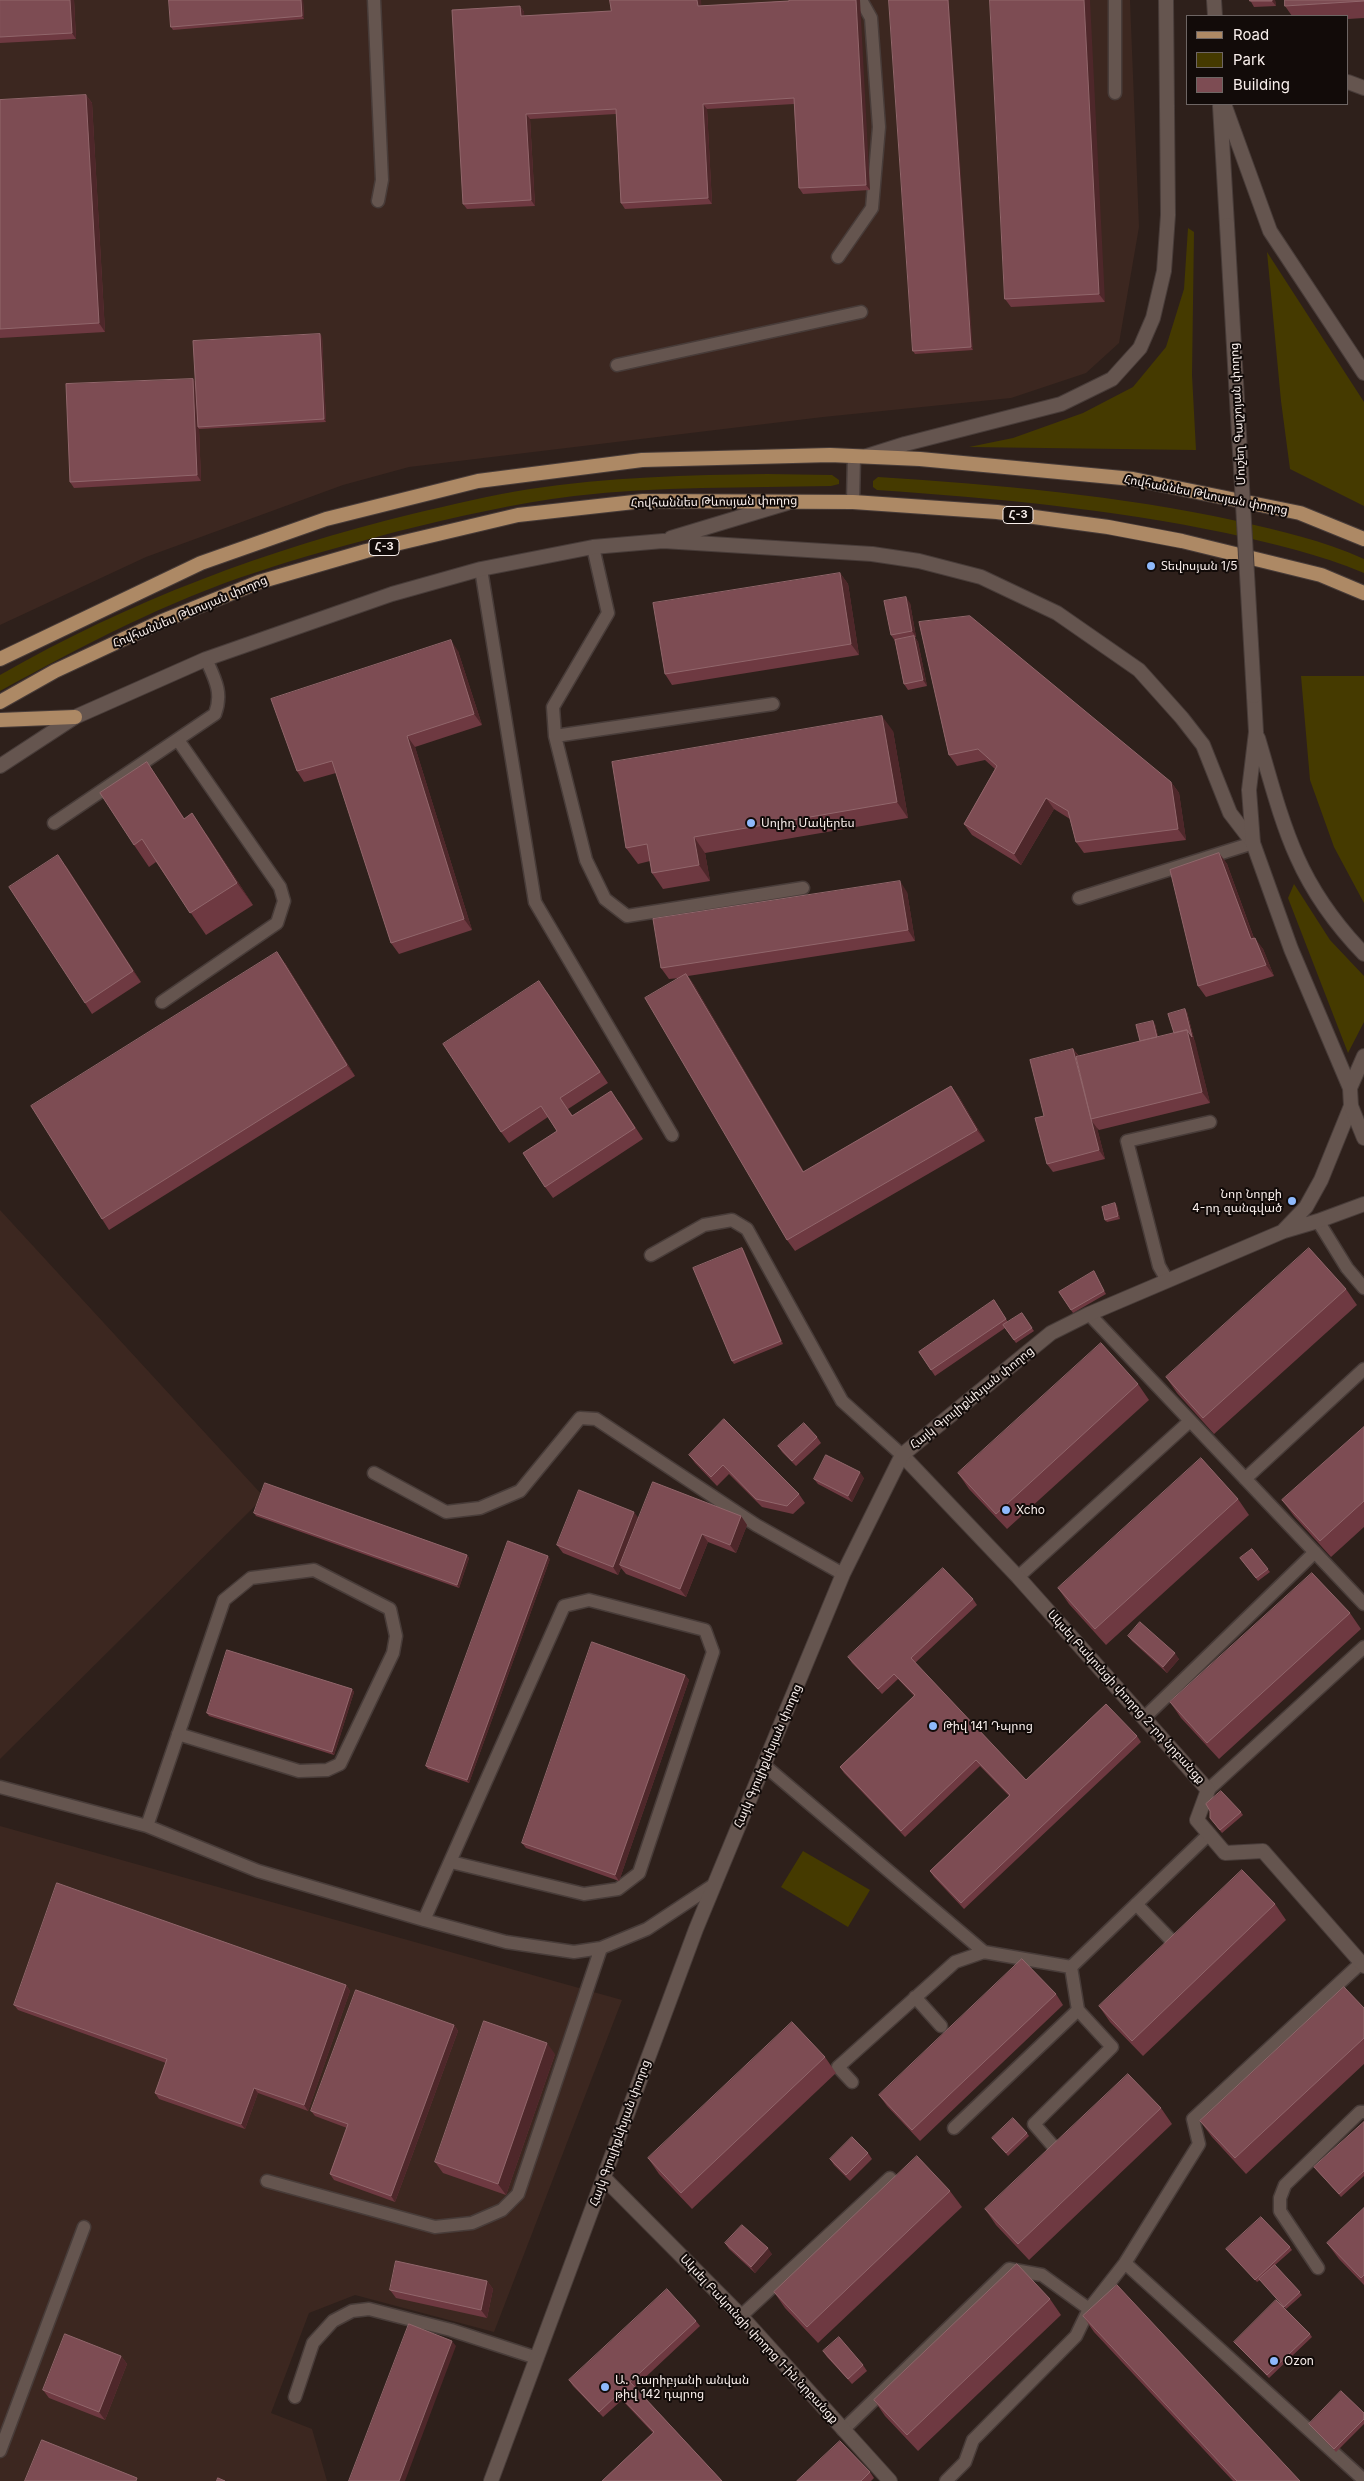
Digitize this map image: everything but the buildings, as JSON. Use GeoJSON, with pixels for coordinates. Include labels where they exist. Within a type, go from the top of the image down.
{"type":"FeatureCollection","features":[{"type":"Feature","properties":{"kind":"main road","name":"Հովհաննես Թևոսյան փողոց"},"geometry":{"type":"LineString","coordinates":[[0,659],[201,563],[326,519],[478,481],[642,460],[830,455],[920,459],[1132,479],[1300,513],[1364,539]]}},
{"type":"Feature","properties":{"kind":"main road","name":"Հովհաննես Թևոսյան փողոց"},"geometry":{"type":"LineString","coordinates":[[0,702],[56,671],[160,622],[258,582],[366,551],[528,514],[643,501],[853,502],[996,512],[1108,527],[1182,541],[1321,575],[1364,593]]}},
{"type":"Feature","properties":{"kind":"main road"},"geometry":{"type":"LineString","coordinates":[[0,720],[75,717]]}},
{"type":"Feature","properties":{"kind":"street"},"geometry":{"type":"LineString","coordinates":[[860,457],[1061,404],[1112,379],[1140,348],[1153,318],[1164,271],[1168,215],[1166,0]]}},
{"type":"Feature","properties":{"kind":"street"},"geometry":{"type":"LineString","coordinates":[[1214,0],[1215,15]]}},
{"type":"Feature","properties":{"kind":"street"},"geometry":{"type":"LineString","coordinates":[[1349,82],[1364,88]]}},
{"type":"Feature","properties":{"kind":"street","name":"Մուշեղ Գալշոյան փողոց"},"geometry":{"type":"LineString","coordinates":[[1220,105],[1256,732],[1249,790],[1253,843]]}},
{"type":"Feature","properties":{"kind":"street"},"geometry":{"type":"LineString","coordinates":[[1224,105],[1270,231],[1364,374]]}},
{"type":"Feature","properties":{"kind":"street"},"geometry":{"type":"LineString","coordinates":[[663,540],[795,501]]}},
{"type":"Feature","properties":{"kind":"street"},"geometry":{"type":"LineString","coordinates":[[0,766],[75,717],[206,659],[392,594],[480,569],[593,547],[663,540],[872,554],[919,561],[981,577],[1057,613],[1139,670],[1182,718],[1203,746],[1230,813],[1253,843],[1291,949],[1350,1088],[1351,1106],[1364,1138]]}},
{"type":"Feature","properties":{"kind":"street"},"geometry":{"type":"LineString","coordinates":[[1256,732],[1283,820],[1298,858],[1341,930],[1364,954]]}},
{"type":"Feature","properties":{"kind":"street"},"geometry":{"type":"LineString","coordinates":[[1350,1088],[1364,1056]]}},
{"type":"Feature","properties":{"kind":"street","name":"Հայկ Գյուլիքևխյան փողոց"},"geometry":{"type":"LineString","coordinates":[[1284,1231],[1306,1207],[1321,1180],[1351,1106]]}},
{"type":"Feature","properties":{"kind":"street","name":"Հայկ Գյուլիքևխյան փողոց"},"geometry":{"type":"LineString","coordinates":[[491,2481],[715,1884],[843,1574],[902,1455],[1051,1333],[1089,1314],[1284,1231],[1318,1222],[1364,1204]]}},
{"type":"Feature","properties":{"kind":"street","name":"Ակսել Բակունցի փողոց 2-րդ նրբանցք"},"geometry":{"type":"LineString","coordinates":[[902,1455],[1018,1577],[1208,1790],[1197,1820],[1225,1853],[1262,1851],[1363,1965]]}},
{"type":"Feature","properties":{"kind":"street","name":"Ակսել Բակունցի փողոց 1-ին նրբանցք"},"geometry":{"type":"LineString","coordinates":[[604,2178],[741,2316],[890,2481]]}},
{"type":"Feature","properties":{"kind":"lane"},"geometry":{"type":"LineString","coordinates":[[374,0],[382,180],[378,200]]}},
{"type":"Feature","properties":{"kind":"lane"},"geometry":{"type":"LineString","coordinates":[[838,257],[872,208],[878,126],[871,18],[861,0]]}},
{"type":"Feature","properties":{"kind":"lane"},"geometry":{"type":"LineString","coordinates":[[1115,0],[1115,93]]}},
{"type":"Feature","properties":{"kind":"lane"},"geometry":{"type":"LineString","coordinates":[[617,365],[862,312]]}},
{"type":"Feature","properties":{"kind":"lane"},"geometry":{"type":"LineString","coordinates":[[853,502],[860,457]]}},
{"type":"Feature","properties":{"kind":"lane"},"geometry":{"type":"LineString","coordinates":[[593,547],[608,613],[553,707],[555,736],[586,860],[605,899],[627,916],[803,888]]}},
{"type":"Feature","properties":{"kind":"lane"},"geometry":{"type":"LineString","coordinates":[[480,569],[535,902],[672,1135]]}},
{"type":"Feature","properties":{"kind":"lane"},"geometry":{"type":"LineString","coordinates":[[54,823],[215,714],[219,703],[219,688],[206,659]]}},
{"type":"Feature","properties":{"kind":"lane"},"geometry":{"type":"LineString","coordinates":[[555,736],[772,704]]}},
{"type":"Feature","properties":{"kind":"lane"},"geometry":{"type":"LineString","coordinates":[[162,1002],[278,924],[284,901],[280,887],[178,740]]}},
{"type":"Feature","properties":{"kind":"lane"},"geometry":{"type":"LineString","coordinates":[[1080,898],[1253,843]]}},
{"type":"Feature","properties":{"kind":"lane"},"geometry":{"type":"LineString","coordinates":[[1167,1280],[1159,1266],[1127,1141],[1210,1122]]}},
{"type":"Feature","properties":{"kind":"lane"},"geometry":{"type":"LineString","coordinates":[[651,1255],[704,1226],[732,1220],[747,1229],[842,1401],[902,1455]]}},
{"type":"Feature","properties":{"kind":"lane"},"geometry":{"type":"LineString","coordinates":[[1318,1222],[1347,1268],[1364,1288]]}},
{"type":"Feature","properties":{"kind":"lane"},"geometry":{"type":"LineString","coordinates":[[1089,1314],[1364,1604]]}},
{"type":"Feature","properties":{"kind":"lane"},"geometry":{"type":"LineString","coordinates":[[1245,1479],[1364,1369]]}},
{"type":"Feature","properties":{"kind":"lane"},"geometry":{"type":"LineString","coordinates":[[374,1473],[446,1512],[480,1508],[520,1491],[580,1418],[596,1419],[756,1525],[843,1574]]}},
{"type":"Feature","properties":{"kind":"lane"},"geometry":{"type":"LineString","coordinates":[[1018,1577],[1190,1421]]}},
{"type":"Feature","properties":{"kind":"lane"},"geometry":{"type":"LineString","coordinates":[[1144,1718],[1315,1552]]}},
{"type":"Feature","properties":{"kind":"lane"},"geometry":{"type":"LineString","coordinates":[[147,1826],[178,1734],[224,1600],[251,1578],[314,1570],[390,1609],[396,1636],[393,1653],[340,1764],[328,1770],[299,1771],[178,1734]]}},
{"type":"Feature","properties":{"kind":"lane"},"geometry":{"type":"LineString","coordinates":[[424,1920],[564,1606],[589,1600],[705,1630],[713,1652],[639,1873],[618,1889],[584,1894],[451,1862]]}},
{"type":"Feature","properties":{"kind":"lane"},"geometry":{"type":"LineString","coordinates":[[1208,1790],[1364,1647]]}},
{"type":"Feature","properties":{"kind":"lane"},"geometry":{"type":"LineString","coordinates":[[764,1765],[984,1952]]}},
{"type":"Feature","properties":{"kind":"lane"},"geometry":{"type":"LineString","coordinates":[[0,1787],[147,1826],[258,1871],[424,1920],[506,1942],[574,1952],[601,1948],[647,1929],[715,1884]]}},
{"type":"Feature","properties":{"kind":"lane"},"geometry":{"type":"LineString","coordinates":[[1071,1967],[1209,1834]]}},
{"type":"Feature","properties":{"kind":"lane"},"geometry":{"type":"LineString","coordinates":[[1136,1904],[1175,1944]]}},
{"type":"Feature","properties":{"kind":"lane"},"geometry":{"type":"LineString","coordinates":[[267,2181],[435,2227],[472,2224],[502,2210],[518,2194],[601,1948]]}},
{"type":"Feature","properties":{"kind":"lane"},"geometry":{"type":"LineString","coordinates":[[852,2082],[838,2067],[955,1962],[984,1952],[1071,1967]]}},
{"type":"Feature","properties":{"kind":"lane"},"geometry":{"type":"LineString","coordinates":[[946,2481],[965,2462],[973,2440],[1076,2336],[1089,2309],[1125,2263],[1199,2144],[1193,2119],[1363,1965]]}},
{"type":"Feature","properties":{"kind":"lane"},"geometry":{"type":"LineString","coordinates":[[1060,2154],[1034,2124],[1112,2047],[1078,2010],[1071,1967]]}},
{"type":"Feature","properties":{"kind":"lane"},"geometry":{"type":"LineString","coordinates":[[915,1997],[941,2026]]}},
{"type":"Feature","properties":{"kind":"lane"},"geometry":{"type":"LineString","coordinates":[[954,2128],[1078,2010]]}},
{"type":"Feature","properties":{"kind":"lane"},"geometry":{"type":"LineString","coordinates":[[1318,2268],[1280,2211],[1280,2198],[1285,2185],[1360,2112],[1364,2112]]}},
{"type":"Feature","properties":{"kind":"lane"},"geometry":{"type":"LineString","coordinates":[[741,2316],[890,2178]]}},
{"type":"Feature","properties":{"kind":"lane"},"geometry":{"type":"LineString","coordinates":[[0,2451],[84,2227]]}},
{"type":"Feature","properties":{"kind":"lane"},"geometry":{"type":"LineString","coordinates":[[1125,2263],[1364,2480]]}},
{"type":"Feature","properties":{"kind":"lane"},"geometry":{"type":"LineString","coordinates":[[843,2430],[1009,2269],[1042,2275],[1089,2309]]}},
{"type":"Feature","properties":{"kind":"lane"},"geometry":{"type":"LineString","coordinates":[[295,2397],[313,2344],[333,2321],[352,2312],[369,2309],[451,2330],[537,2358]]}},
{"type":"Feature","properties":{"kind":"shaded area"},"geometry":{"type":"Polygon","coordinates":[[[0,0],[1130,0],[1139,227],[1119,343],[1086,373],[1011,398],[823,417],[409,467],[343,485],[146,557],[0,625],[0,0]]]}},
{"type":"Feature","properties":{"kind":"shaded area"},"geometry":{"type":"Polygon","coordinates":[[[0,1210],[264,1497],[0,1759],[0,1210]]]}},
{"type":"Feature","properties":{"kind":"shaded area"},"geometry":{"type":"Polygon","coordinates":[[[0,1826],[622,2000],[494,2332],[355,2295],[309,2313],[271,2413],[312,2429],[327,2481],[0,2481],[0,1826]]]}},
{"type":"Feature","properties":{"kind":"green space"},"geometry":{"type":"Polygon","coordinates":[[[1188,228],[1194,232],[1192,375],[1196,450],[969,447],[1013,438],[1083,413],[1133,387],[1166,347],[1184,289],[1188,228]]]}},
{"type":"Feature","properties":{"kind":"green space"},"geometry":{"type":"Polygon","coordinates":[[[1267,252],[1364,402],[1364,506],[1290,469],[1281,401],[1267,252]]]}},
{"type":"Feature","properties":{"kind":"green space"},"geometry":{"type":"Polygon","coordinates":[[[767,474],[832,475],[839,480],[839,484],[831,486],[638,490],[574,496],[508,506],[399,531],[327,550],[190,596],[94,641],[0,691],[0,675],[49,648],[149,601],[252,561],[358,528],[485,497],[559,485],[648,477],[767,474]]]}},
{"type":"Feature","properties":{"kind":"green space"},"geometry":{"type":"Polygon","coordinates":[[[878,477],[1058,492],[1193,512],[1285,532],[1333,546],[1364,559],[1364,573],[1296,550],[1226,533],[1140,517],[1053,506],[877,490],[873,487],[873,481],[878,477]]]}},
{"type":"Feature","properties":{"kind":"green space"},"geometry":{"type":"Polygon","coordinates":[[[1301,676],[1364,676],[1364,903],[1334,847],[1310,780],[1301,676]]]}},
{"type":"Feature","properties":{"kind":"green space"},"geometry":{"type":"Polygon","coordinates":[[[1294,884],[1330,940],[1364,976],[1364,1022],[1348,1053],[1288,898],[1294,884]]]}},
{"type":"Feature","properties":{"kind":"green space"},"geometry":{"type":"Polygon","coordinates":[[[803,1851],[870,1890],[848,1927],[781,1887],[803,1851]]]}},
{"type":"Feature","properties":{"kind":"place","name":"Տեվոսյան 1/5"},"geometry":{"type":"Point","coordinates":[1151,566]}},
{"type":"Feature","properties":{"kind":"place","name":"Սոլիդ Մակերես"},"geometry":{"type":"Point","coordinates":[751,823]}},
{"type":"Feature","properties":{"kind":"place","name":"Նոր Նորքի 4-րդ զանգված"},"geometry":{"type":"Point","coordinates":[1292,1201]}},
{"type":"Feature","properties":{"kind":"place","name":"Xcho"},"geometry":{"type":"Point","coordinates":[1006,1510]}},
{"type":"Feature","properties":{"kind":"place","name":"Թիվ 141 Դպրոց"},"geometry":{"type":"Point","coordinates":[933,1726]}},
{"type":"Feature","properties":{"kind":"place","name":"Ozon"},"geometry":{"type":"Point","coordinates":[1274,2361]}},
{"type":"Feature","properties":{"kind":"place","name":"Ա․ Ղարիբյանի անվան թիվ 142 դպրոց"},"geometry":{"type":"Point","coordinates":[605,2387]}}]}
